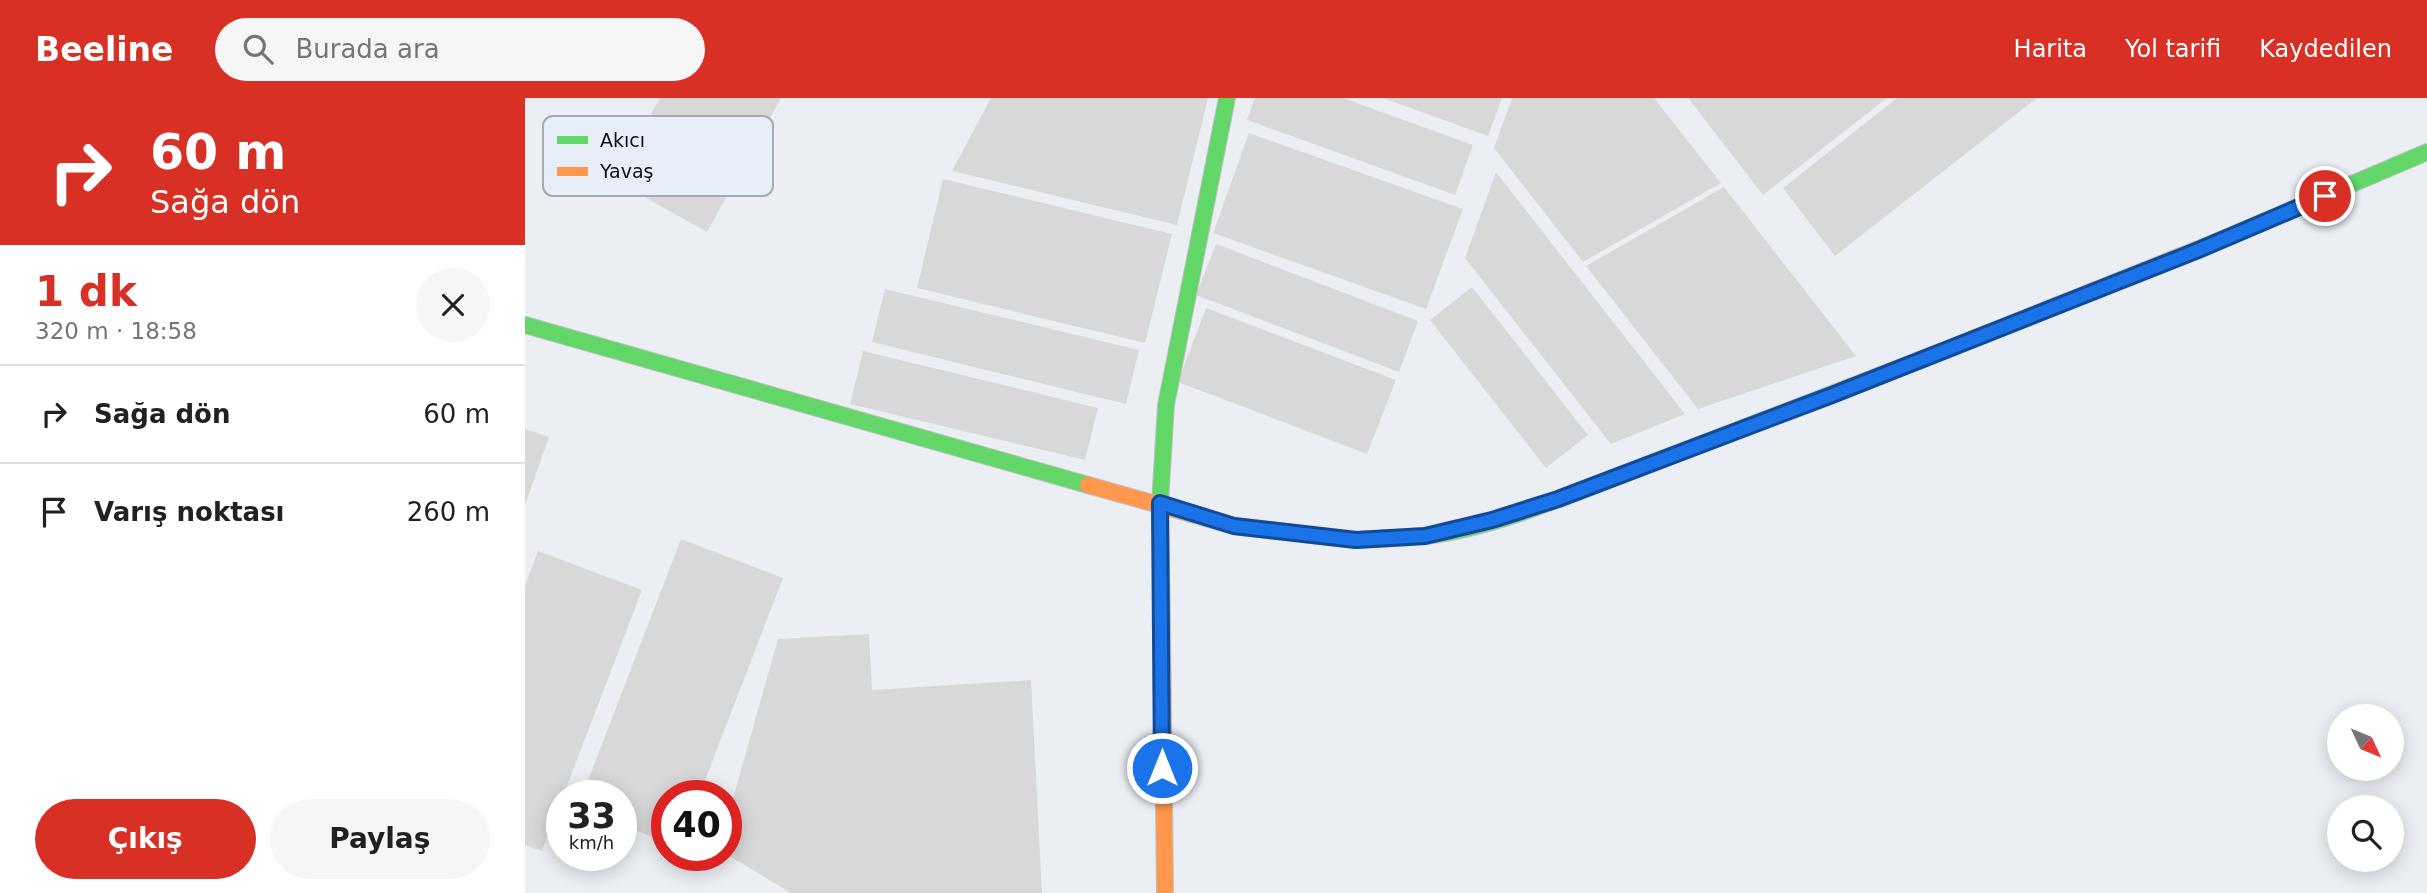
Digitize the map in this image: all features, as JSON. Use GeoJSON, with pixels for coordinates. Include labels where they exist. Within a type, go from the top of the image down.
{"type":"FeatureCollection","features":[{"type":"Feature","properties":{"kind":"street"},"geometry":{"type":"LineString","coordinates":[[1165,893],[1160,503],[1166,405],[1227,98]]}},
{"type":"Feature","properties":{"kind":"street"},"geometry":{"type":"LineString","coordinates":[[525,325],[1234,526],[1356,540],[1425,536],[1492,520],[1558,499],[1832,395],[2196,251],[2427,152]]}},
{"type":"Feature","properties":{"kind":"building"},"geometry":{"type":"Polygon","coordinates":[[[660,98],[781,98],[771,116],[650,116],[660,98]]]}},
{"type":"Feature","properties":{"kind":"building"},"geometry":{"type":"Polygon","coordinates":[[[991,98],[1208,98],[1177,225],[952,171],[991,98]]]}},
{"type":"Feature","properties":{"kind":"building"},"geometry":{"type":"Polygon","coordinates":[[[1255,98],[1343,98],[1473,145],[1455,195],[1247,120],[1255,98]]]}},
{"type":"Feature","properties":{"kind":"building"},"geometry":{"type":"Polygon","coordinates":[[[1383,98],[1502,98],[1488,136],[1383,98]]]}},
{"type":"Feature","properties":{"kind":"building"},"geometry":{"type":"Polygon","coordinates":[[[1512,98],[1654,98],[1721,183],[1583,262],[1494,148],[1512,98]]]}},
{"type":"Feature","properties":{"kind":"building"},"geometry":{"type":"Polygon","coordinates":[[[1688,98],[1887,98],[1763,195],[1688,98]]]}},
{"type":"Feature","properties":{"kind":"building"},"geometry":{"type":"Polygon","coordinates":[[[1897,98],[2037,98],[1835,256],[1783,188],[1897,98]]]}},
{"type":"Feature","properties":{"kind":"building"},"geometry":{"type":"Polygon","coordinates":[[[1249,133],[1463,209],[1426,309],[1213,233],[1249,133]]]}},
{"type":"Feature","properties":{"kind":"building"},"geometry":{"type":"Polygon","coordinates":[[[1496,172],[1685,414],[1611,444],[1465,258],[1496,172]]]}},
{"type":"Feature","properties":{"kind":"building"},"geometry":{"type":"Polygon","coordinates":[[[943,179],[1172,234],[1145,343],[917,288],[943,179]]]}},
{"type":"Feature","properties":{"kind":"building"},"geometry":{"type":"Polygon","coordinates":[[[1724,187],[1856,356],[1698,409],[1586,266],[1724,187]]]}},
{"type":"Feature","properties":{"kind":"building"},"geometry":{"type":"Polygon","coordinates":[[[643,196],[727,196],[707,232],[643,196]]]}},
{"type":"Feature","properties":{"kind":"building"},"geometry":{"type":"Polygon","coordinates":[[[1216,244],[1418,321],[1399,372],[1196,295],[1216,244]]]}},
{"type":"Feature","properties":{"kind":"building"},"geometry":{"type":"Polygon","coordinates":[[[1472,287],[1588,435],[1546,468],[1430,320],[1472,287]]]}},
{"type":"Feature","properties":{"kind":"building"},"geometry":{"type":"Polygon","coordinates":[[[885,289],[1139,350],[1126,404],[872,342],[885,289]]]}},
{"type":"Feature","properties":{"kind":"building"},"geometry":{"type":"Polygon","coordinates":[[[1206,308],[1396,380],[1367,454],[1178,382],[1206,308]]]}},
{"type":"Feature","properties":{"kind":"building"},"geometry":{"type":"Polygon","coordinates":[[[863,351],[1098,408],[1085,460],[850,404],[863,351]]]}},
{"type":"Feature","properties":{"kind":"building"},"geometry":{"type":"Polygon","coordinates":[[[525,429],[549,437],[525,505],[525,429]]]}},
{"type":"Feature","properties":{"kind":"building"},"geometry":{"type":"Polygon","coordinates":[[[681,539],[783,578],[705,780],[651,780],[651,836],[637,831],[637,780],[588,780],[681,539]]]}},
{"type":"Feature","properties":{"kind":"building"},"geometry":{"type":"Polygon","coordinates":[[[538,551],[642,590],[569,780],[546,780],[546,841],[542,851],[525,845],[525,586],[538,551]]]}},
{"type":"Feature","properties":{"kind":"building"},"geometry":{"type":"Polygon","coordinates":[[[869,634],[872,690],[1031,680],[1042,893],[791,893],[742,864],[742,780],[738,780],[778,639],[869,634]]]}},
{"type":"Feature","properties":{"kind":"traffic: fast"},"geometry":{"type":"LineString","coordinates":[[1162,622],[1160,503],[1166,405],[1227,98]]}},
{"type":"Feature","properties":{"kind":"traffic: fast"},"geometry":{"type":"LineString","coordinates":[[2223,239],[2427,152]]}},
{"type":"Feature","properties":{"kind":"traffic: fast"},"geometry":{"type":"LineString","coordinates":[[525,325],[1088,485]]}},
{"type":"Feature","properties":{"kind":"traffic: fast"},"geometry":{"type":"LineString","coordinates":[[1412,537],[1467,528],[1525,511],[1946,350]]}},
{"type":"Feature","properties":{"kind":"traffic: slow"},"geometry":{"type":"LineString","coordinates":[[1946,350],[2223,239]]}},
{"type":"Feature","properties":{"kind":"traffic: slow"},"geometry":{"type":"LineString","coordinates":[[1088,485],[1234,526],[1356,540],[1412,537]]}},
{"type":"Feature","properties":{"kind":"traffic: slow"},"geometry":{"type":"LineString","coordinates":[[1162,622],[1165,893]]}},
{"type":"Feature","properties":{"kind":"route"},"geometry":{"type":"LineString","coordinates":[[1162,768],[1160,503],[1234,526],[1356,540],[1425,536],[1492,520],[1558,499],[1832,395],[2196,251],[2325,196]]}}]}
